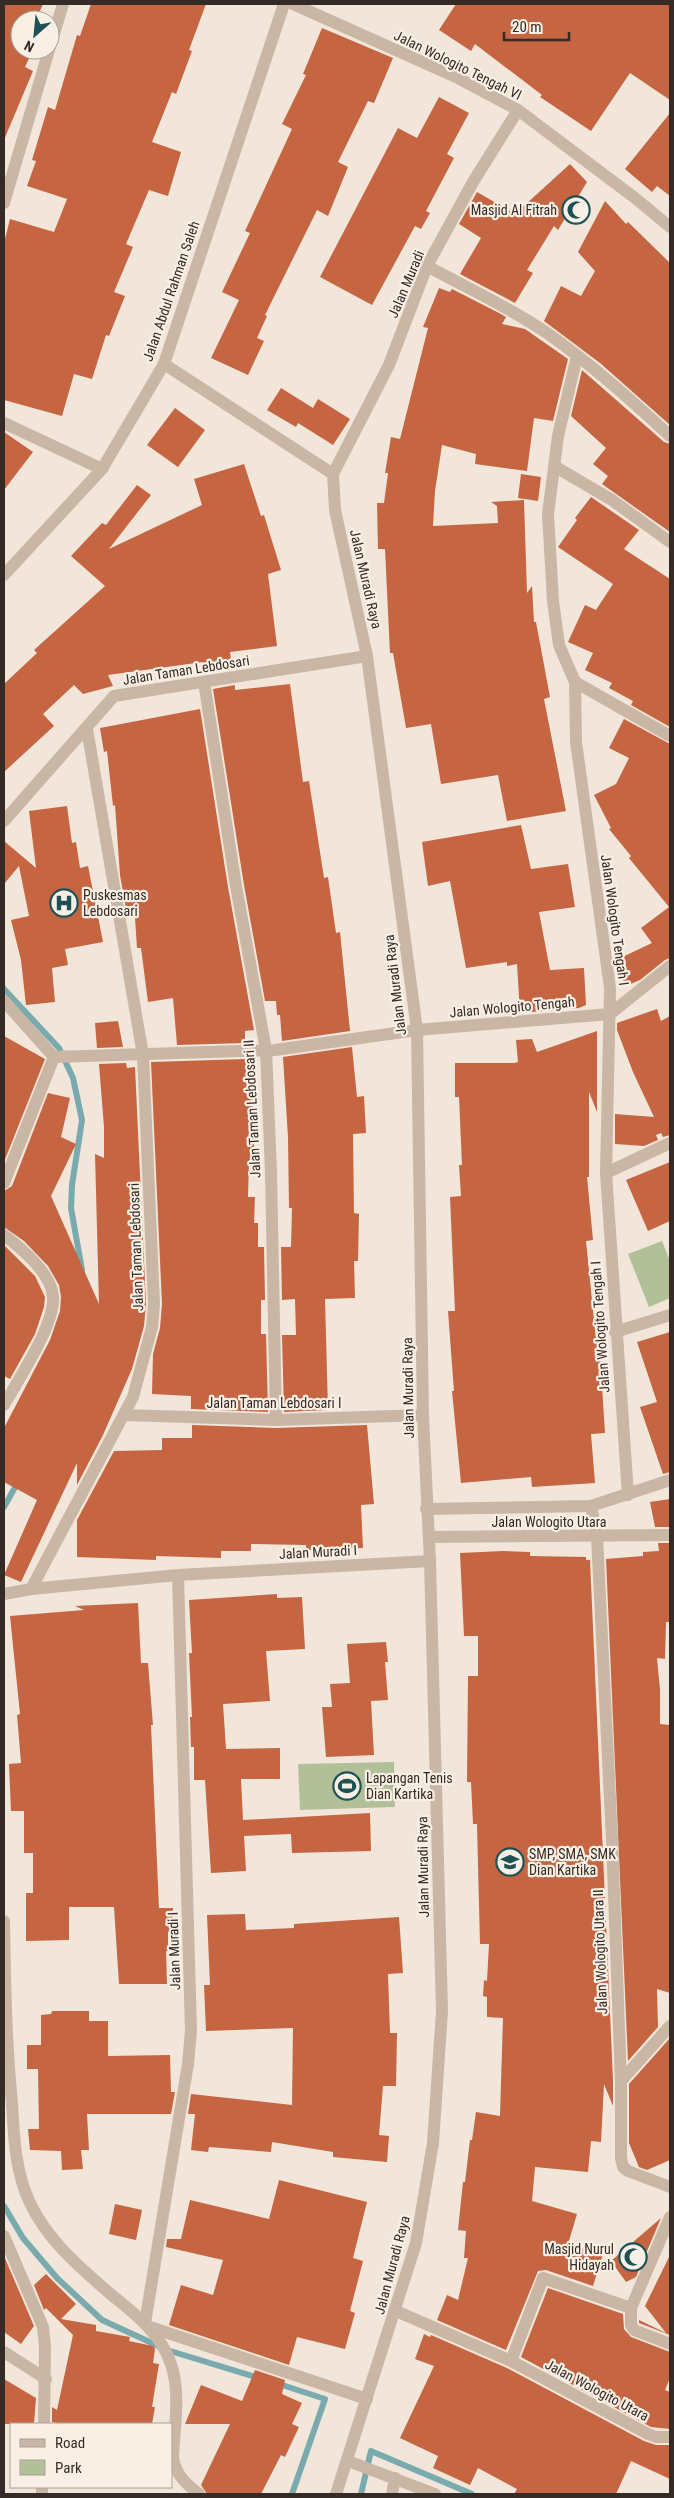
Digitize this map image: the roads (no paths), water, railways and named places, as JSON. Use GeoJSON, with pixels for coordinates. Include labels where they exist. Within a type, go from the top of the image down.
{"type":"FeatureCollection","features":[{"type":"Feature","properties":{"kind":"street","name":"Jalan Abdul Rahman Saleh"},"geometry":{"type":"LineString","coordinates":[[4,575],[102,469],[164,364],[284,4]]}},
{"type":"Feature","properties":{"kind":"street","name":"Jalan Wologito Tengah VI"},"geometry":{"type":"LineString","coordinates":[[293,4],[456,77],[518,110],[635,198],[670,227]]}},
{"type":"Feature","properties":{"kind":"street"},"geometry":{"type":"LineString","coordinates":[[4,203],[46,60]]}},
{"type":"Feature","properties":{"kind":"street","name":"Jalan Muradi"},"geometry":{"type":"LineString","coordinates":[[332,474],[389,365],[427,266],[473,182],[518,110]]}},
{"type":"Feature","properties":{"kind":"street"},"geometry":{"type":"LineString","coordinates":[[427,266],[506,308],[546,333],[577,356],[670,436]]}},
{"type":"Feature","properties":{"kind":"street","name":"Jalan Wologito Tengah I"},"geometry":{"type":"LineString","coordinates":[[577,356],[558,436],[548,514],[553,601],[559,645],[575,682],[576,742],[610,988],[606,1173],[615,1332],[628,1495]]}},
{"type":"Feature","properties":{"kind":"street"},"geometry":{"type":"LineString","coordinates":[[164,364],[332,474]]}},
{"type":"Feature","properties":{"kind":"street"},"geometry":{"type":"LineString","coordinates":[[4,422],[102,469]]}},
{"type":"Feature","properties":{"kind":"street"},"geometry":{"type":"LineString","coordinates":[[554,466],[612,500],[670,542]]}},
{"type":"Feature","properties":{"kind":"street","name":"Jalan Muradi Raya"},"geometry":{"type":"LineString","coordinates":[[332,474],[335,510],[367,656],[417,1030],[423,1416],[430,1561],[442,2011],[433,2143],[416,2243],[396,2311],[336,2494]]}},
{"type":"Feature","properties":{"kind":"street","name":"Jalan Taman Lebdosari"},"geometry":{"type":"LineString","coordinates":[[4,821],[87,729],[104,705],[114,696],[367,656]]}},
{"type":"Feature","properties":{"kind":"street","name":"Jalan Taman Lebdosari II"},"geometry":{"type":"LineString","coordinates":[[204,682],[236,886],[266,1050],[271,1172],[276,1420]]}},
{"type":"Feature","properties":{"kind":"street"},"geometry":{"type":"LineString","coordinates":[[575,682],[670,736]]}},
{"type":"Feature","properties":{"kind":"street","name":"Jalan Taman Lebdosari"},"geometry":{"type":"LineString","coordinates":[[31,1589],[124,1415],[141,1376],[152,1327],[154,1304],[143,1055],[87,729]]}},
{"type":"Feature","properties":{"kind":"street"},"geometry":{"type":"LineString","coordinates":[[610,1014],[670,966]]}},
{"type":"Feature","properties":{"kind":"street"},"geometry":{"type":"LineString","coordinates":[[4,1000],[57,1057],[266,1050],[417,1030]]}},
{"type":"Feature","properties":{"kind":"street","name":"Jalan Wologito Tengah"},"geometry":{"type":"LineString","coordinates":[[417,1030],[610,1014]]}},
{"type":"Feature","properties":{"kind":"street"},"geometry":{"type":"LineString","coordinates":[[4,1183],[57,1057]]}},
{"type":"Feature","properties":{"kind":"street"},"geometry":{"type":"LineString","coordinates":[[606,1173],[670,1143]]}},
{"type":"Feature","properties":{"kind":"street"},"geometry":{"type":"LineString","coordinates":[[4,1235],[22,1249],[39,1268],[53,1296],[51,1314],[42,1337],[4,1405]]}},
{"type":"Feature","properties":{"kind":"street"},"geometry":{"type":"LineString","coordinates":[[615,1332],[670,1315]]}},
{"type":"Feature","properties":{"kind":"street","name":"Jalan Taman Lebdosari I"},"geometry":{"type":"LineString","coordinates":[[124,1415],[276,1420],[423,1416]]}},
{"type":"Feature","properties":{"kind":"street"},"geometry":{"type":"LineString","coordinates":[[426,1509],[591,1506],[670,1480]]}},
{"type":"Feature","properties":{"kind":"street","name":"Jalan Wologito Utara II"},"geometry":{"type":"LineString","coordinates":[[591,1506],[597,1537],[621,2080],[621,2158],[623,2167],[636,2176],[670,2187]]}},
{"type":"Feature","properties":{"kind":"street","name":"Jalan Wologito Utara"},"geometry":{"type":"LineString","coordinates":[[428,1538],[670,1535]]}},
{"type":"Feature","properties":{"kind":"street","name":"Jalan Muradi I"},"geometry":{"type":"LineString","coordinates":[[4,1594],[31,1589],[178,1575],[430,1561]]}},
{"type":"Feature","properties":{"kind":"street","name":"Jalan Muradi I"},"geometry":{"type":"LineString","coordinates":[[147,2325],[188,2064],[191,2030],[178,1575]]}},
{"type":"Feature","properties":{"kind":"street"},"geometry":{"type":"LineString","coordinates":[[4,1921],[7,2052],[17,2169],[30,2203],[48,2234],[70,2258],[147,2325],[171,2363],[176,2393],[173,2458],[175,2470],[184,2482],[199,2494]]}},
{"type":"Feature","properties":{"kind":"street"},"geometry":{"type":"LineString","coordinates":[[621,2080],[670,2026]]}},
{"type":"Feature","properties":{"kind":"street"},"geometry":{"type":"LineString","coordinates":[[670,2218],[631,2308],[631,2325],[634,2330],[670,2344]]}},
{"type":"Feature","properties":{"kind":"street"},"geometry":{"type":"LineString","coordinates":[[4,2236],[43,2327],[46,2379],[44,2423]]}},
{"type":"Feature","properties":{"kind":"street"},"geometry":{"type":"LineString","coordinates":[[511,2361],[543,2278],[631,2308]]}},
{"type":"Feature","properties":{"kind":"street","name":"Jalan Wologito Utara"},"geometry":{"type":"LineString","coordinates":[[396,2311],[511,2361],[656,2438],[670,2437]]}},
{"type":"Feature","properties":{"kind":"street"},"geometry":{"type":"LineString","coordinates":[[147,2325],[367,2399]]}},
{"type":"Feature","properties":{"kind":"street"},"geometry":{"type":"LineString","coordinates":[[4,2352],[46,2379]]}},
{"type":"Feature","properties":{"kind":"street"},"geometry":{"type":"LineString","coordinates":[[348,2461],[435,2494]]}},
{"type":"Feature","properties":{"kind":"street"},"geometry":{"type":"LineString","coordinates":[[392,2494],[394,2478]]}},
{"type":"Feature","properties":{"kind":"waterway"},"geometry":{"type":"LineString","coordinates":[[4,989],[59,1048],[73,1078],[82,1120],[72,1185],[71,1208],[82,1270]]}},
{"type":"Feature","properties":{"kind":"waterway"},"geometry":{"type":"LineString","coordinates":[[4,1507],[18,1482]]}},
{"type":"Feature","properties":{"kind":"waterway"},"geometry":{"type":"LineString","coordinates":[[4,2206],[23,2238],[57,2278],[102,2320],[167,2350],[259,2378]]}},
{"type":"Feature","properties":{"kind":"waterway"},"geometry":{"type":"LineString","coordinates":[[276,2383],[325,2399],[292,2494]]}},
{"type":"Feature","properties":{"kind":"waterway"},"geometry":{"type":"LineString","coordinates":[[361,2494],[371,2451],[472,2494]]}},
{"type":"Feature","properties":{"kind":"place","name":"Masjid Al Fitrah"},"geometry":{"type":"Point","coordinates":[576,210]}},
{"type":"Feature","properties":{"kind":"place","name":"Puskesmas Lebdosari"},"geometry":{"type":"Point","coordinates":[64,903]}},
{"type":"Feature","properties":{"kind":"place","name":"Lapangan Tenis Dian Kartika"},"geometry":{"type":"Point","coordinates":[347,1786]}},
{"type":"Feature","properties":{"kind":"place","name":"SMP, SMA, SMK Dian Kartika"},"geometry":{"type":"Point","coordinates":[510,1862]}},
{"type":"Feature","properties":{"kind":"place","name":"Masjid Nurul Hidayah"},"geometry":{"type":"Point","coordinates":[633,2257]}}]}
